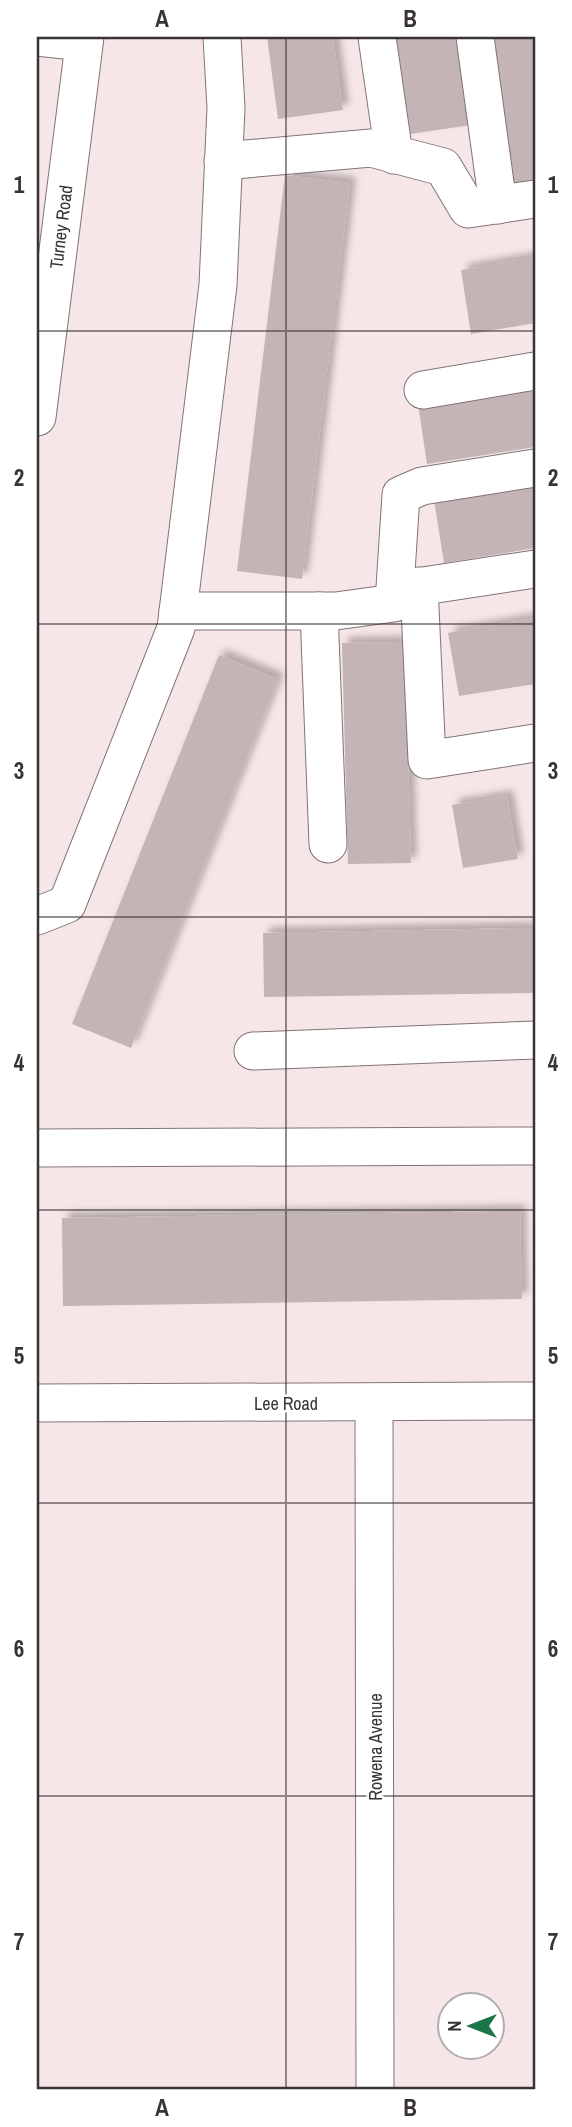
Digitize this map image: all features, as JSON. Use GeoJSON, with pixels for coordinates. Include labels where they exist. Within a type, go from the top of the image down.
{"type":"FeatureCollection","features":[{"type":"Feature","properties":{"kind":"street"},"geometry":{"type":"LineString","coordinates":[[37,37],[85,39]]}},
{"type":"Feature","properties":{"kind":"street"},"geometry":{"type":"LineString","coordinates":[[37,916],[67,904],[176,628],[218,285],[226,108],[222,37]]}},
{"type":"Feature","properties":{"kind":"street"},"geometry":{"type":"LineString","coordinates":[[377,37],[394,155]]}},
{"type":"Feature","properties":{"kind":"street"},"geometry":{"type":"LineString","coordinates":[[475,37],[498,205]]}},
{"type":"Feature","properties":{"kind":"street","name":"Turney Road"},"geometry":{"type":"LineString","coordinates":[[37,417],[85,39]]}},
{"type":"Feature","properties":{"kind":"street"},"geometry":{"type":"LineString","coordinates":[[223,161],[371,148],[443,167],[468,209],[535,199]]}},
{"type":"Feature","properties":{"kind":"street"},"geometry":{"type":"LineString","coordinates":[[423,390],[535,371]]}},
{"type":"Feature","properties":{"kind":"street"},"geometry":{"type":"LineString","coordinates":[[535,468],[422,486],[401,495],[407,588],[427,760],[535,743]]}},
{"type":"Feature","properties":{"kind":"street"},"geometry":{"type":"LineString","coordinates":[[178,611],[319,611],[394,603],[407,588],[535,569]]}},
{"type":"Feature","properties":{"kind":"street"},"geometry":{"type":"LineString","coordinates":[[319,611],[328,844]]}},
{"type":"Feature","properties":{"kind":"street"},"geometry":{"type":"LineString","coordinates":[[253,1051],[535,1040]]}},
{"type":"Feature","properties":{"kind":"street"},"geometry":{"type":"LineString","coordinates":[[37,1148],[535,1146]]}},
{"type":"Feature","properties":{"kind":"street","name":"Lee Road"},"geometry":{"type":"LineString","coordinates":[[37,1403],[535,1401]]}},
{"type":"Feature","properties":{"kind":"street","name":"Rowena Avenue"},"geometry":{"type":"LineString","coordinates":[[374,1403],[375,2090]]}},
{"type":"Feature","properties":{"kind":"building"},"geometry":{"type":"Polygon","coordinates":[[[267,37],[333,37],[343,110],[278,119],[267,37]]]}},
{"type":"Feature","properties":{"kind":"building"},"geometry":{"type":"Polygon","coordinates":[[[396,37],[459,37],[471,125],[410,134],[396,37]]]}},
{"type":"Feature","properties":{"kind":"building"},"geometry":{"type":"Polygon","coordinates":[[[490,37],[535,37],[535,185],[512,188],[490,37]]]}},
{"type":"Feature","properties":{"kind":"building"},"geometry":{"type":"Polygon","coordinates":[[[285,175],[350,183],[302,579],[237,571],[285,175]]]}},
{"type":"Feature","properties":{"kind":"building"},"geometry":{"type":"Polygon","coordinates":[[[535,257],[535,323],[471,334],[461,270],[535,257]]]}},
{"type":"Feature","properties":{"kind":"building"},"geometry":{"type":"Polygon","coordinates":[[[535,385],[535,447],[427,464],[418,404],[535,385]]]}},
{"type":"Feature","properties":{"kind":"building"},"geometry":{"type":"Polygon","coordinates":[[[535,483],[535,548],[444,563],[434,500],[535,483]]]}},
{"type":"Feature","properties":{"kind":"building"},"geometry":{"type":"Polygon","coordinates":[[[535,618],[535,684],[459,696],[448,633],[535,618]]]}},
{"type":"Feature","properties":{"kind":"building"},"geometry":{"type":"Polygon","coordinates":[[[405,642],[411,863],[348,864],[342,643],[405,642]]]}},
{"type":"Feature","properties":{"kind":"building"},"geometry":{"type":"Polygon","coordinates":[[[219,655],[278,679],[131,1048],[72,1024],[219,655]]]}},
{"type":"Feature","properties":{"kind":"building"},"geometry":{"type":"Polygon","coordinates":[[[507,796],[518,859],[463,868],[452,805],[507,796]]]}},
{"type":"Feature","properties":{"kind":"building"},"geometry":{"type":"Polygon","coordinates":[[[535,928],[535,993],[264,997],[263,933],[535,928]]]}},
{"type":"Feature","properties":{"kind":"building"},"geometry":{"type":"Polygon","coordinates":[[[520,1211],[522,1299],[63,1306],[62,1218],[520,1211]]]}}]}
